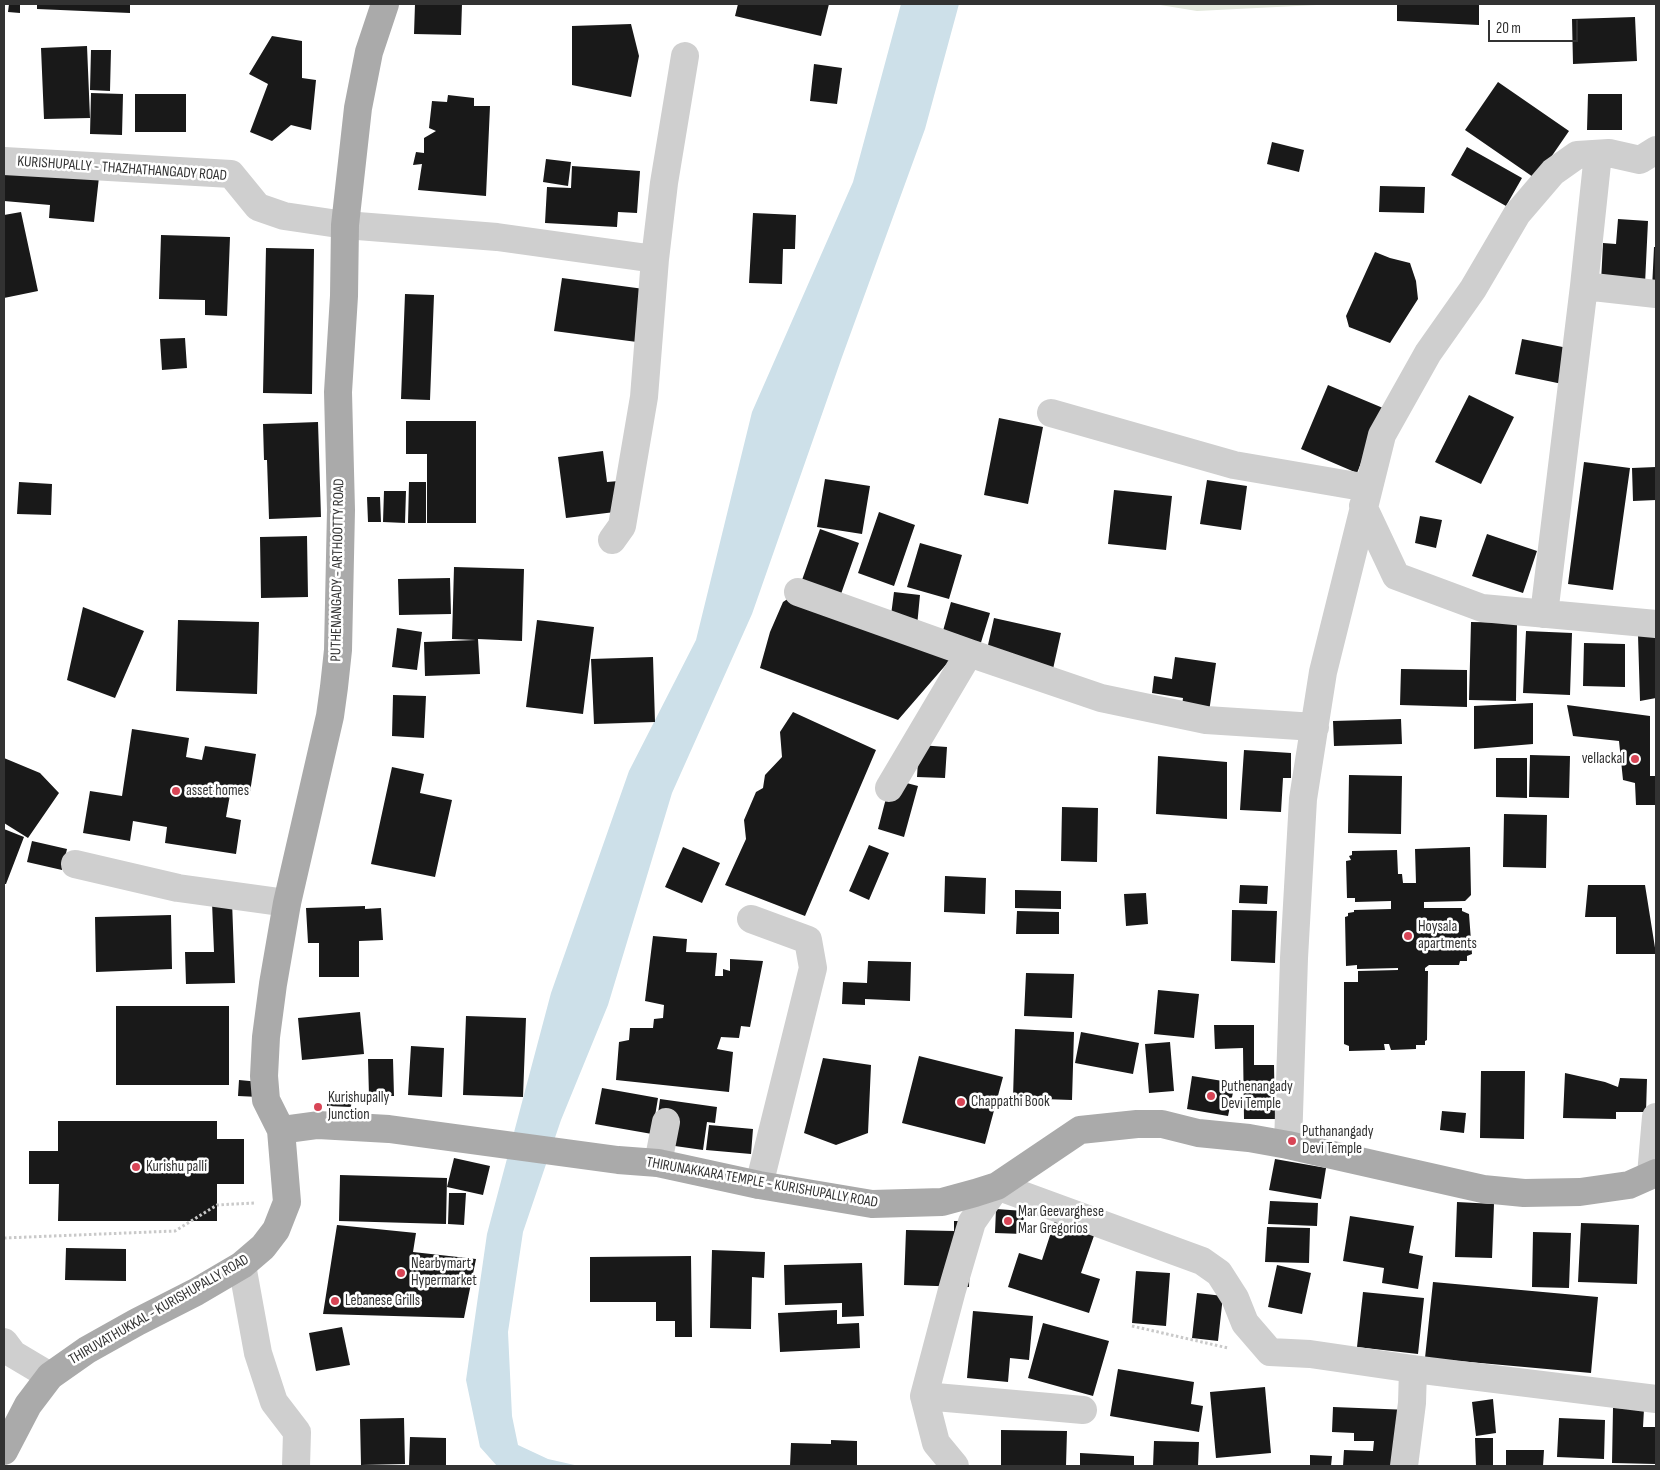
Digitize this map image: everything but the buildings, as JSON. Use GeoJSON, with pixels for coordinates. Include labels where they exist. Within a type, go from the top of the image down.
{"type":"FeatureCollection","features":[{"type":"Feature","properties":{"kind":"main road","name":"PUTHENANGADY - ARTHOOTTY ROAD"},"geometry":{"type":"LineString","coordinates":[[281,1130],[266,1100],[264,1076],[266,1037],[272,984],[287,903],[330,716],[338,650],[341,510],[338,392],[344,296],[344,225],[358,108],[369,52],[384,4]]}},
{"type":"Feature","properties":{"kind":"main road","name":"THIRUNAKKARA TEMPLE - KURISHUPALLY ROAD"},"geometry":{"type":"LineString","coordinates":[[281,1130],[318,1125],[389,1129],[618,1160],[658,1163],[759,1185],[872,1204],[942,1202],[997,1186],[1080,1130],[1137,1124],[1162,1124],[1198,1133],[1288,1145],[1491,1190],[1524,1193],[1580,1192],[1629,1185],[1654,1174]]}},
{"type":"Feature","properties":{"kind":"main road","name":"THIRUVATHUKKAL - KURISHUPALLY ROAD"},"geometry":{"type":"LineString","coordinates":[[4,1451],[28,1406],[50,1376],[87,1350],[196,1292],[242,1265],[263,1247],[276,1230],[287,1202],[281,1130]]}},
{"type":"Feature","properties":{"kind":"street"},"geometry":{"type":"LineString","coordinates":[[612,540],[622,526],[644,397],[655,259],[664,183],[685,56]]}},
{"type":"Feature","properties":{"kind":"street"},"geometry":{"type":"LineString","coordinates":[[1288,1145],[1294,958],[1303,799],[1323,672],[1365,497],[1382,435],[1428,353],[1473,289],[1517,214],[1553,172],[1577,155],[1609,153],[1640,160],[1656,150]]}},
{"type":"Feature","properties":{"kind":"street"},"geometry":{"type":"LineString","coordinates":[[1544,614],[1598,154]]}},
{"type":"Feature","properties":{"kind":"street","name":"KURISHUPALLY - THAZHATHANGADY ROAD"},"geometry":{"type":"LineString","coordinates":[[4,162],[231,174],[258,207],[284,216],[344,225],[496,237],[655,259]]}},
{"type":"Feature","properties":{"kind":"street"},"geometry":{"type":"LineString","coordinates":[[1584,286],[1656,294]]}},
{"type":"Feature","properties":{"kind":"street"},"geometry":{"type":"LineString","coordinates":[[1051,413],[1234,465],[1365,497]]}},
{"type":"Feature","properties":{"kind":"street"},"geometry":{"type":"LineString","coordinates":[[1365,497],[1396,576],[1482,608],[1656,624]]}},
{"type":"Feature","properties":{"kind":"street"},"geometry":{"type":"LineString","coordinates":[[798,592],[1101,698],[1206,720],[1315,727]]}},
{"type":"Feature","properties":{"kind":"street"},"geometry":{"type":"LineString","coordinates":[[889,788],[969,653]]}},
{"type":"Feature","properties":{"kind":"street"},"geometry":{"type":"LineString","coordinates":[[75,864],[178,888],[287,903]]}},
{"type":"Feature","properties":{"kind":"street"},"geometry":{"type":"LineString","coordinates":[[751,920],[808,940],[814,968],[759,1185]]}},
{"type":"Feature","properties":{"kind":"street"},"geometry":{"type":"LineString","coordinates":[[1654,1174],[1656,1117]]}},
{"type":"Feature","properties":{"kind":"street"},"geometry":{"type":"LineString","coordinates":[[658,1163],[666,1122]]}},
{"type":"Feature","properties":{"kind":"street"},"geometry":{"type":"LineString","coordinates":[[954,1466],[936,1444],[924,1396],[972,1222],[997,1186],[1202,1261],[1219,1273],[1235,1298],[1245,1323],[1270,1352],[1310,1354],[1412,1369],[1656,1399]]}},
{"type":"Feature","properties":{"kind":"street"},"geometry":{"type":"LineString","coordinates":[[242,1265],[258,1353],[274,1402],[297,1432],[296,1466]]}},
{"type":"Feature","properties":{"kind":"street"},"geometry":{"type":"LineString","coordinates":[[4,1342],[13,1354],[50,1376]]}},
{"type":"Feature","properties":{"kind":"street"},"geometry":{"type":"LineString","coordinates":[[1404,1466],[1412,1403],[1412,1369]]}},
{"type":"Feature","properties":{"kind":"street"},"geometry":{"type":"LineString","coordinates":[[924,1396],[1083,1410]]}},
{"type":"Feature","properties":{"kind":"path"},"geometry":{"type":"LineString","coordinates":[[4,1238],[175,1231],[217,1205],[287,1202]]}},
{"type":"Feature","properties":{"kind":"path"},"geometry":{"type":"LineString","coordinates":[[1132,1326],[1220,1347],[1270,1352]]}},
{"type":"Feature","properties":{"kind":"shaded area"},"geometry":{"type":"Polygon","coordinates":[[[901,4],[959,4],[925,129],[842,357],[752,614],[672,793],[608,1005],[561,1120],[523,1232],[508,1332],[512,1416],[518,1445],[548,1459],[579,1466],[497,1466],[480,1447],[466,1380],[487,1234],[551,993],[629,771],[696,640],[752,412],[853,182],[901,4]]]}},
{"type":"Feature","properties":{"kind":"shaded area"},"geometry":{"type":"Polygon","coordinates":[[[1154,4],[1337,4],[1197,11],[1154,4]]]}},
{"type":"Feature","properties":{"kind":"place","name":"vellackal"},"geometry":{"type":"Point","coordinates":[1635,759]}},
{"type":"Feature","properties":{"kind":"place","name":"asset homes"},"geometry":{"type":"Point","coordinates":[176,791]}},
{"type":"Feature","properties":{"kind":"place","name":"Hoysala apartments"},"geometry":{"type":"Point","coordinates":[1408,936]}},
{"type":"Feature","properties":{"kind":"place","name":"Puthenangady Devi Temple"},"geometry":{"type":"Point","coordinates":[1211,1096]}},
{"type":"Feature","properties":{"kind":"place","name":"Chappathi Book"},"geometry":{"type":"Point","coordinates":[961,1102]}},
{"type":"Feature","properties":{"kind":"place","name":"Kurishupally Junction"},"geometry":{"type":"Point","coordinates":[318,1107]}},
{"type":"Feature","properties":{"kind":"place","name":"Puthanangady Devi Temple"},"geometry":{"type":"Point","coordinates":[1292,1141]}},
{"type":"Feature","properties":{"kind":"place","name":"Kurishu palli"},"geometry":{"type":"Point","coordinates":[136,1167]}},
{"type":"Feature","properties":{"kind":"place","name":"Mar Geevarghese Mar Gregorios"},"geometry":{"type":"Point","coordinates":[1008,1221]}},
{"type":"Feature","properties":{"kind":"place","name":"Nearbymart Hypermarket"},"geometry":{"type":"Point","coordinates":[401,1273]}},
{"type":"Feature","properties":{"kind":"place","name":"Lebanese Grills"},"geometry":{"type":"Point","coordinates":[335,1301]}}]}
